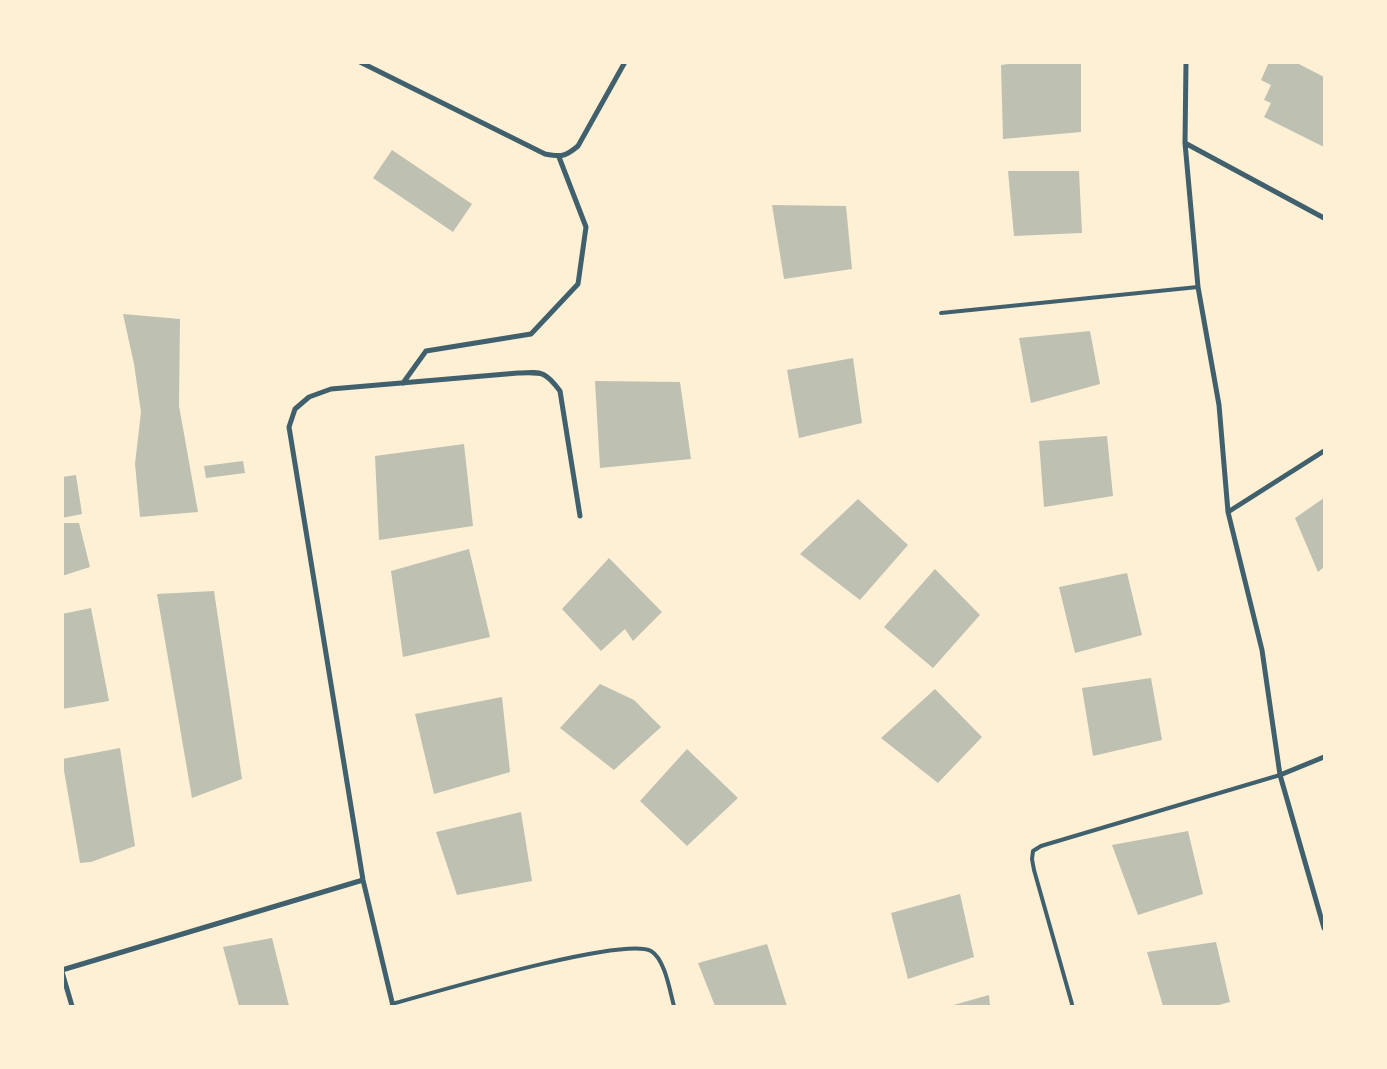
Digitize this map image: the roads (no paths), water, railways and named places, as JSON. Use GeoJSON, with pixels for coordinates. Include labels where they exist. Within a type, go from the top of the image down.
{"type":"FeatureCollection","features":[{"type":"Feature","properties":{"kind":"street"},"geometry":{"type":"LineString","coordinates":[[360,62],[545,154],[559,157],[568,154],[578,146],[625,62]]}},
{"type":"Feature","properties":{"kind":"street"},"geometry":{"type":"LineString","coordinates":[[1186,62],[1185,143],[1198,287],[1219,405],[1228,512],[1262,650],[1280,775],[1324,928]]}},
{"type":"Feature","properties":{"kind":"street"},"geometry":{"type":"LineString","coordinates":[[1185,143],[1324,218]]}},
{"type":"Feature","properties":{"kind":"street"},"geometry":{"type":"LineString","coordinates":[[403,383],[426,351],[531,334],[578,284],[586,227],[559,157]]}},
{"type":"Feature","properties":{"kind":"street"},"geometry":{"type":"LineString","coordinates":[[392,1005],[363,880],[289,427],[295,409],[309,398],[331,389],[518,373],[536,372],[549,376],[560,391],[580,516]]}},
{"type":"Feature","properties":{"kind":"street"},"geometry":{"type":"LineString","coordinates":[[1228,512],[1324,451]]}},
{"type":"Feature","properties":{"kind":"street"},"geometry":{"type":"LineString","coordinates":[[1280,775],[1324,757]]}},
{"type":"Feature","properties":{"kind":"street"},"geometry":{"type":"LineString","coordinates":[[72,1006],[62,971],[363,880]]}},
{"type":"Feature","properties":{"kind":"lane"},"geometry":{"type":"LineString","coordinates":[[941,313],[1198,287]]}},
{"type":"Feature","properties":{"kind":"lane"},"geometry":{"type":"LineString","coordinates":[[1072,1004],[1034,870],[1032,859],[1034,851],[1041,846],[1280,775]]}},
{"type":"Feature","properties":{"kind":"lane"},"geometry":{"type":"LineString","coordinates":[[392,1005],[568,957],[633,948],[651,951],[660,960],[674,1006]]}}]}
